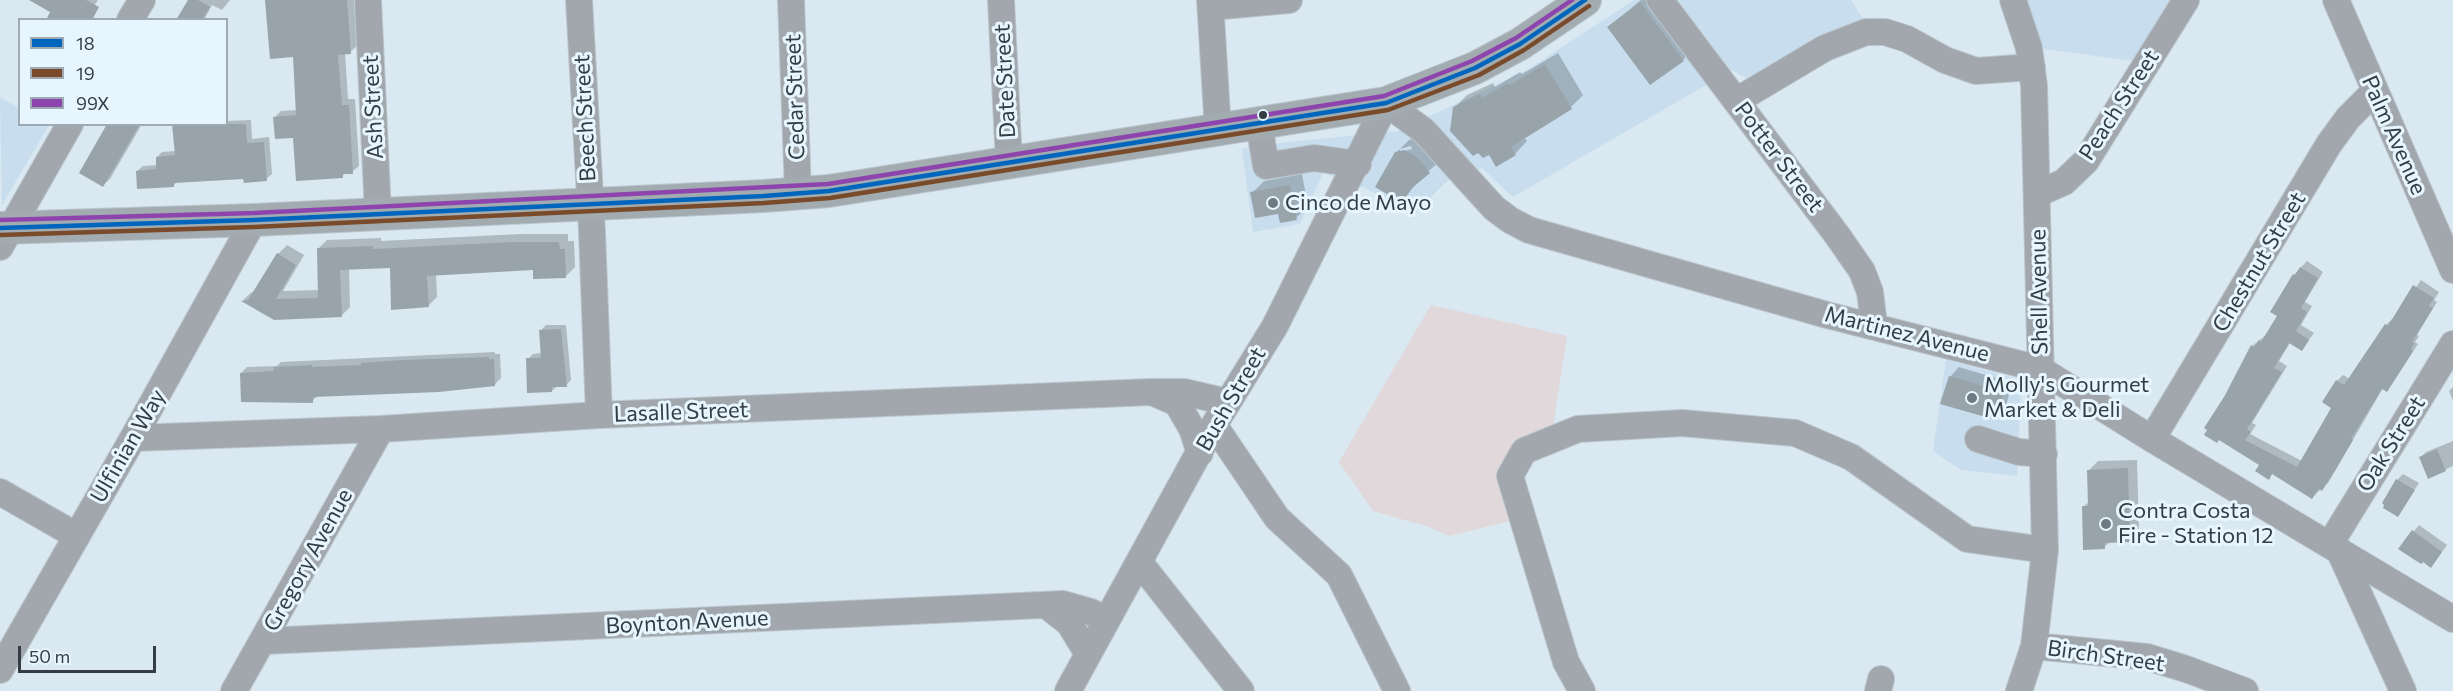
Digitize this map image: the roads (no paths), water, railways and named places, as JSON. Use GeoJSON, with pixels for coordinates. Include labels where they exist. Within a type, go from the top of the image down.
{"type":"FeatureCollection","features":[{"type":"Feature","properties":{"kind":"main road"},"geometry":{"type":"LineString","coordinates":[[3,235],[840,189],[1386,103],[1475,68],[1520,44],[1585,0]]}},
{"type":"Feature","properties":{"kind":"street"},"geometry":{"type":"LineString","coordinates":[[131,18],[142,0]]}},
{"type":"Feature","properties":{"kind":"street","name":"Ash Street"},"geometry":{"type":"LineString","coordinates":[[368,0],[378,214]]}},
{"type":"Feature","properties":{"kind":"street","name":"Beech Street"},"geometry":{"type":"LineString","coordinates":[[579,0],[599,415]]}},
{"type":"Feature","properties":{"kind":"street","name":"Cedar Street"},"geometry":{"type":"LineString","coordinates":[[791,0],[798,193]]}},
{"type":"Feature","properties":{"kind":"street","name":"Date Street"},"geometry":{"type":"LineString","coordinates":[[1001,0],[1009,163]]}},
{"type":"Feature","properties":{"kind":"street"},"geometry":{"type":"LineString","coordinates":[[1218,131],[1211,3],[1289,0]]}},
{"type":"Feature","properties":{"kind":"street","name":"Potter Street"},"geometry":{"type":"LineString","coordinates":[[1660,0],[1862,271],[1870,292],[1874,325]]}},
{"type":"Feature","properties":{"kind":"street","name":"Shell Avenue"},"geometry":{"type":"LineString","coordinates":[[2013,0],[2023,27],[2032,67],[2045,550],[2034,646],[2019,691]]}},
{"type":"Feature","properties":{"kind":"street","name":"Peach Street"},"geometry":{"type":"LineString","coordinates":[[2037,194],[2064,182],[2086,161],[2186,0]]}},
{"type":"Feature","properties":{"kind":"street","name":"Palm Avenue"},"geometry":{"type":"LineString","coordinates":[[2336,0],[2451,260]]}},
{"type":"Feature","properties":{"kind":"street"},"geometry":{"type":"LineString","coordinates":[[1736,101],[1825,48],[1866,32],[1885,32],[1907,39],[1945,60],[1976,71],[2032,67]]}},
{"type":"Feature","properties":{"kind":"street","name":"Chestnut Street"},"geometry":{"type":"LineString","coordinates":[[2152,439],[2329,144],[2348,118],[2375,91]]}},
{"type":"Feature","properties":{"kind":"street","name":"Bush Street"},"geometry":{"type":"LineString","coordinates":[[1068,691],[1227,402],[1275,326],[1358,164],[1386,103]]}},
{"type":"Feature","properties":{"kind":"street","name":"Martinez Avenue"},"geometry":{"type":"LineString","coordinates":[[1386,103],[1424,131],[1494,208],[1529,230],[1827,315],[1874,325],[2040,369],[2152,439],[2453,619]]}},
{"type":"Feature","properties":{"kind":"street"},"geometry":{"type":"LineString","coordinates":[[1259,124],[1266,166],[1314,158],[1358,164]]}},
{"type":"Feature","properties":{"kind":"street"},"geometry":{"type":"LineString","coordinates":[[3,235],[69,126]]}},
{"type":"Feature","properties":{"kind":"street","name":"Ulfinian Way"},"geometry":{"type":"LineString","coordinates":[[0,670],[254,220]]}},
{"type":"Feature","properties":{"kind":"street","name":"Oak Street"},"geometry":{"type":"LineString","coordinates":[[2334,547],[2453,344]]}},
{"type":"Feature","properties":{"kind":"street"},"geometry":{"type":"LineString","coordinates":[[1151,392],[1177,403],[1192,429],[1200,453]]}},
{"type":"Feature","properties":{"kind":"street","name":"Lasalle Street"},"geometry":{"type":"LineString","coordinates":[[133,438],[381,429],[599,415],[1151,392],[1184,392],[1227,402]]}},
{"type":"Feature","properties":{"kind":"street"},"geometry":{"type":"LineString","coordinates":[[1582,691],[1566,662],[1510,476],[1524,452],[1578,429],[1682,423],[1795,433],[1851,457],[1967,539],[2045,550]]}},
{"type":"Feature","properties":{"kind":"street"},"geometry":{"type":"LineString","coordinates":[[1214,425],[1277,518],[1339,575],[1397,691]]}},
{"type":"Feature","properties":{"kind":"street","name":"Gregory Avenue"},"geometry":{"type":"LineString","coordinates":[[234,691],[381,429]]}},
{"type":"Feature","properties":{"kind":"street"},"geometry":{"type":"LineString","coordinates":[[1978,439],[2019,452],[2044,454]]}},
{"type":"Feature","properties":{"kind":"street"},"geometry":{"type":"LineString","coordinates":[[0,492],[77,536]]}},
{"type":"Feature","properties":{"kind":"street"},"geometry":{"type":"LineString","coordinates":[[2334,547],[2403,691]]}},
{"type":"Feature","properties":{"kind":"street"},"geometry":{"type":"LineString","coordinates":[[1140,563],[1240,691]]}},
{"type":"Feature","properties":{"kind":"street","name":"Boynton Avenue"},"geometry":{"type":"LineString","coordinates":[[264,641],[1063,604],[1091,612],[1107,620]]}},
{"type":"Feature","properties":{"kind":"street"},"geometry":{"type":"LineString","coordinates":[[1046,605],[1069,622],[1088,654]]}},
{"type":"Feature","properties":{"kind":"street","name":"Birch Street"},"geometry":{"type":"LineString","coordinates":[[2034,646],[2147,657],[2245,691]]}},
{"type":"Feature","properties":{"kind":"place","name":"Cinco de Mayo"},"geometry":{"type":"Point","coordinates":[1273,203]}},
{"type":"Feature","properties":{"kind":"place","name":"Molly's Gourmet Market & Deli"},"geometry":{"type":"Point","coordinates":[1972,398]}},
{"type":"Feature","properties":{"kind":"place","name":"Contra Costa Fire - Station 12"},"geometry":{"type":"Point","coordinates":[2106,524]}}]}
